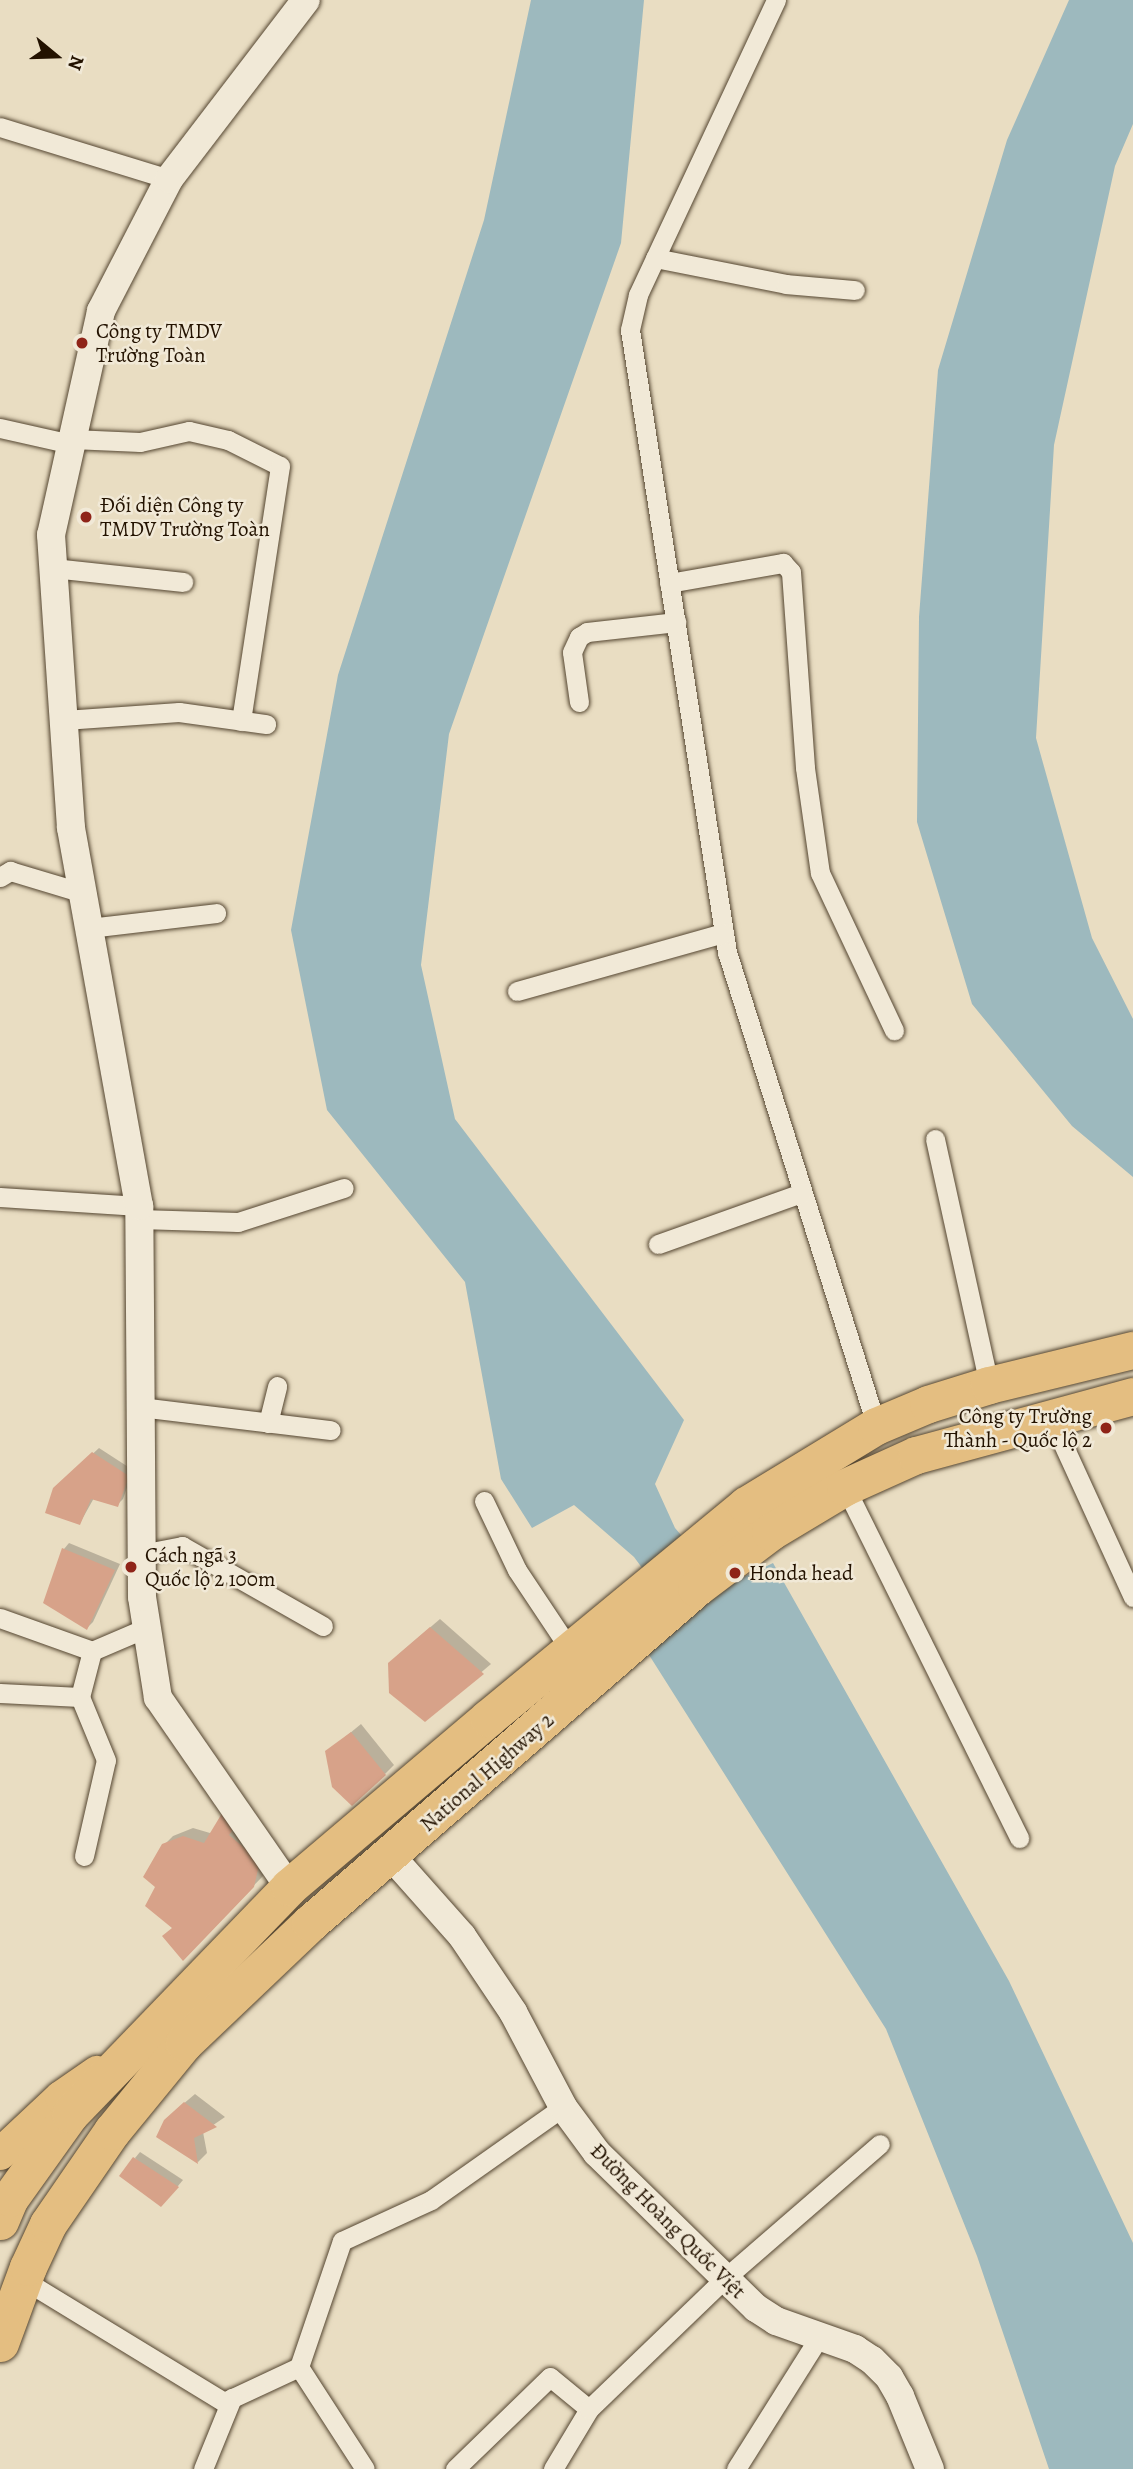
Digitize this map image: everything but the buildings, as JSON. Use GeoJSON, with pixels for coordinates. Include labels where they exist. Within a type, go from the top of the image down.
{"type":"FeatureCollection","features":[{"type":"Feature","properties":{"kind":"highway","name":"National Highway 2"},"geometry":{"type":"LineString","coordinates":[[0,2343],[48,2224],[112,2131],[184,2043],[310,1923],[391,1856],[586,1654],[746,1506],[876,1426],[928,1404],[989,1385],[1133,1350]]}},
{"type":"Feature","properties":{"kind":"highway","name":"National Highway 2"},"geometry":{"type":"LineString","coordinates":[[3,2203],[70,2114],[289,1887],[586,1654],[696,1588],[759,1540],[845,1487],[916,1455],[1133,1396]]}},
{"type":"Feature","properties":{"kind":"main road"},"geometry":{"type":"LineString","coordinates":[[2,2147],[61,2097],[142,2042]]}},
{"type":"Feature","properties":{"kind":"main road"},"geometry":{"type":"LineString","coordinates":[[3,2203],[48,2224]]}},
{"type":"Feature","properties":{"kind":"street"},"geometry":{"type":"LineString","coordinates":[[289,1887],[158,1698],[142,1597],[139,1212],[71,828],[51,535],[101,311],[169,179],[306,0]]}},
{"type":"Feature","properties":{"kind":"street"},"geometry":{"type":"LineString","coordinates":[[776,0],[633,307],[630,330],[724,933],[801,1193],[876,1426]]}},
{"type":"Feature","properties":{"kind":"street"},"geometry":{"type":"LineString","coordinates":[[0,127],[169,179]]}},
{"type":"Feature","properties":{"kind":"street"},"geometry":{"type":"LineString","coordinates":[[656,258],[786,284],[855,290]]}},
{"type":"Feature","properties":{"kind":"street"},"geometry":{"type":"LineString","coordinates":[[0,428],[72,442],[140,442],[189,431],[228,440],[280,466],[241,720]]}},
{"type":"Feature","properties":{"kind":"street"},"geometry":{"type":"LineString","coordinates":[[669,583],[783,563],[791,572],[805,768],[821,873],[894,1030]]}},
{"type":"Feature","properties":{"kind":"street"},"geometry":{"type":"LineString","coordinates":[[53,568],[183,582]]}},
{"type":"Feature","properties":{"kind":"street"},"geometry":{"type":"LineString","coordinates":[[579,702],[572,652],[579,637],[587,632],[676,622]]}},
{"type":"Feature","properties":{"kind":"street"},"geometry":{"type":"LineString","coordinates":[[64,720],[179,712],[266,724]]}},
{"type":"Feature","properties":{"kind":"street"},"geometry":{"type":"LineString","coordinates":[[0,877],[10,871],[83,893]]}},
{"type":"Feature","properties":{"kind":"street"},"geometry":{"type":"LineString","coordinates":[[89,928],[216,913]]}},
{"type":"Feature","properties":{"kind":"street"},"geometry":{"type":"LineString","coordinates":[[517,991],[724,933]]}},
{"type":"Feature","properties":{"kind":"street"},"geometry":{"type":"LineString","coordinates":[[935,1139],[989,1385]]}},
{"type":"Feature","properties":{"kind":"street"},"geometry":{"type":"LineString","coordinates":[[0,1197],[238,1222],[344,1188]]}},
{"type":"Feature","properties":{"kind":"street"},"geometry":{"type":"LineString","coordinates":[[658,1244],[801,1193]]}},
{"type":"Feature","properties":{"kind":"street"},"geometry":{"type":"LineString","coordinates":[[268,1423],[277,1386]]}},
{"type":"Feature","properties":{"kind":"street"},"geometry":{"type":"LineString","coordinates":[[140,1408],[331,1430]]}},
{"type":"Feature","properties":{"kind":"street"},"geometry":{"type":"LineString","coordinates":[[1051,1418],[1133,1597]]}},
{"type":"Feature","properties":{"kind":"street"},"geometry":{"type":"LineString","coordinates":[[845,1487],[1019,1838]]}},
{"type":"Feature","properties":{"kind":"street"},"geometry":{"type":"LineString","coordinates":[[484,1501],[517,1570],[586,1654]]}},
{"type":"Feature","properties":{"kind":"street"},"geometry":{"type":"LineString","coordinates":[[141,1554],[182,1546],[323,1626]]}},
{"type":"Feature","properties":{"kind":"street"},"geometry":{"type":"LineString","coordinates":[[0,1618],[92,1651],[146,1628]]}},
{"type":"Feature","properties":{"kind":"street"},"geometry":{"type":"LineString","coordinates":[[84,1856],[106,1760],[80,1697],[92,1651]]}},
{"type":"Feature","properties":{"kind":"street"},"geometry":{"type":"LineString","coordinates":[[0,1693],[80,1697]]}},
{"type":"Feature","properties":{"kind":"street","name":"Đường Hoàng Quốc Việt"},"geometry":{"type":"LineString","coordinates":[[391,1856],[462,1936],[506,2001],[563,2107],[597,2153],[724,2280],[776,2321],[855,2349],[889,2377],[930,2469]]}},
{"type":"Feature","properties":{"kind":"street"},"geometry":{"type":"LineString","coordinates":[[24,2280],[224,2402],[299,2367],[342,2241],[431,2200],[563,2107]]}},
{"type":"Feature","properties":{"kind":"street"},"geometry":{"type":"LineString","coordinates":[[553,2469],[589,2409],[724,2280],[880,2144]]}},
{"type":"Feature","properties":{"kind":"street"},"geometry":{"type":"LineString","coordinates":[[736,2469],[819,2337]]}},
{"type":"Feature","properties":{"kind":"street"},"geometry":{"type":"LineString","coordinates":[[299,2367],[365,2469]]}},
{"type":"Feature","properties":{"kind":"street"},"geometry":{"type":"LineString","coordinates":[[455,2469],[550,2376],[589,2409]]}},
{"type":"Feature","properties":{"kind":"street"},"geometry":{"type":"LineString","coordinates":[[203,2469],[232,2398]]}},
{"type":"Feature","properties":{"kind":"water"},"geometry":{"type":"Polygon","coordinates":[[[531,0],[644,0],[621,243],[449,734],[421,965],[455,1119],[684,1420],[655,1484],[675,1528],[725,1586],[773,1563],[1009,1981],[1133,2243],[1133,2469],[1049,2469],[977,2256],[886,2029],[644,1647],[679,1618],[634,1557],[574,1505],[532,1528],[501,1479],[465,1282],[327,1110],[291,930],[338,675],[484,220],[531,0]]]}},
{"type":"Feature","properties":{"kind":"water"},"geometry":{"type":"Polygon","coordinates":[[[1069,0],[1133,0],[1133,124],[1115,166],[1054,445],[1036,738],[1092,938],[1133,1019],[1133,1177],[1072,1126],[972,1004],[917,822],[919,617],[938,370],[1007,140],[1069,0]]]}},
{"type":"Feature","properties":{"kind":"place","name":"Công ty TMDV Trường Toàn"},"geometry":{"type":"Point","coordinates":[82,343]}},
{"type":"Feature","properties":{"kind":"place","name":"Đối diện Công ty TMDV Trường Toàn"},"geometry":{"type":"Point","coordinates":[86,517]}},
{"type":"Feature","properties":{"kind":"place","name":"Công ty Trường Thành - Quốc lộ 2"},"geometry":{"type":"Point","coordinates":[1106,1428]}},
{"type":"Feature","properties":{"kind":"place","name":"Cách ngã 3 Quốc lộ 2 100m"},"geometry":{"type":"Point","coordinates":[131,1567]}},
{"type":"Feature","properties":{"kind":"place","name":"Honda head"},"geometry":{"type":"Point","coordinates":[735,1573]}}]}
